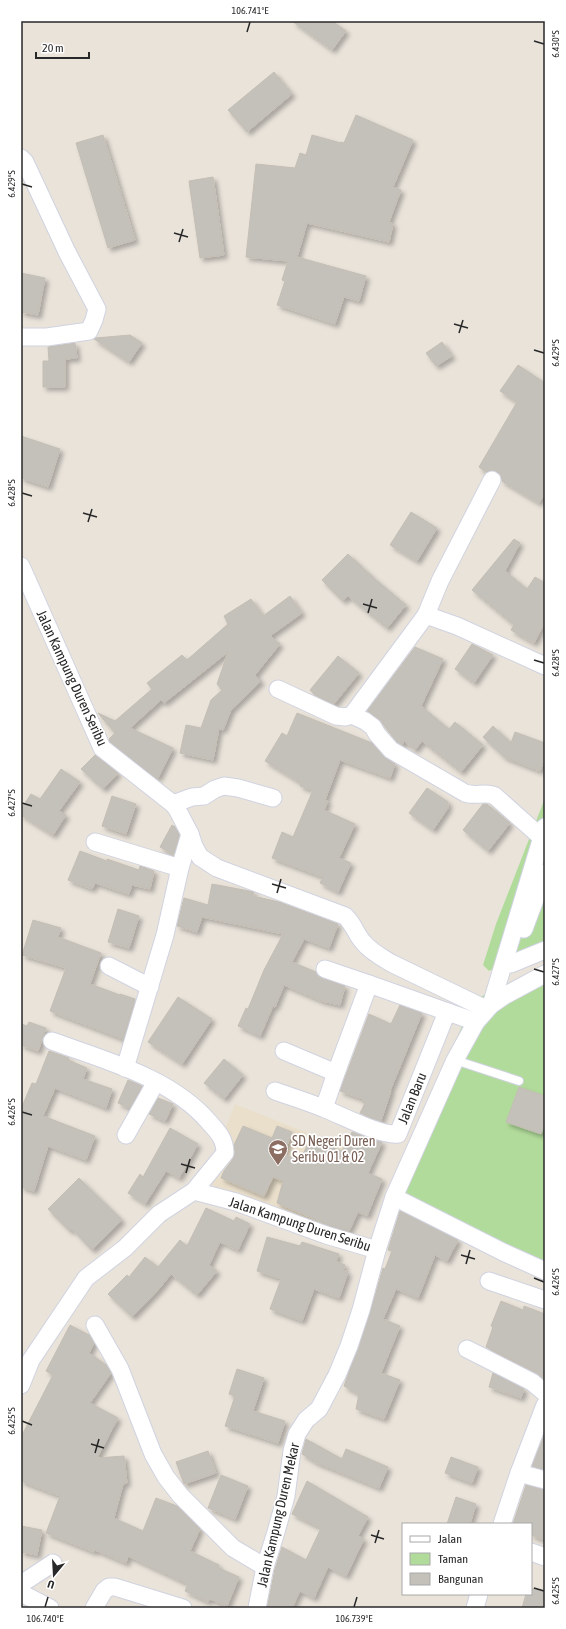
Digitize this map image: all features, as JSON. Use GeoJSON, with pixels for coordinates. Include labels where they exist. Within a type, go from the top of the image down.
{"type":"FeatureCollection","features":[{"type":"Feature","properties":{"kind":"street"},"geometry":{"type":"LineString","coordinates":[[21,158],[25,162],[66,252],[97,309],[89,331],[47,337],[21,337]]}},
{"type":"Feature","properties":{"kind":"street"},"geometry":{"type":"LineString","coordinates":[[278,689],[336,716],[346,717],[352,715],[426,615],[440,581],[492,480]]}},
{"type":"Feature","properties":{"kind":"street","name":"Jalan Kampung Duren Seribu"},"geometry":{"type":"LineString","coordinates":[[21,566],[102,748],[173,804],[190,834],[200,857],[217,868],[345,916],[350,920],[363,942],[378,955],[391,963],[489,1008]]}},
{"type":"Feature","properties":{"kind":"street"},"geometry":{"type":"LineString","coordinates":[[426,615],[457,626],[545,666]]}},
{"type":"Feature","properties":{"kind":"street"},"geometry":{"type":"LineString","coordinates":[[352,715],[373,727],[391,750],[465,792],[475,795],[491,794],[495,796],[543,832]]}},
{"type":"Feature","properties":{"kind":"street"},"geometry":{"type":"LineString","coordinates":[[173,804],[192,797],[204,796],[215,789],[224,786],[238,788],[273,798]]}},
{"type":"Feature","properties":{"kind":"street","name":"Jalan Kampung Duren Seribu"},"geometry":{"type":"LineString","coordinates":[[194,1191],[236,1202],[326,1235],[377,1250],[394,1197],[455,1060],[489,1008],[543,832]]}},
{"type":"Feature","properties":{"kind":"street"},"geometry":{"type":"LineString","coordinates":[[124,1068],[165,935],[180,868],[190,834]]}},
{"type":"Feature","properties":{"kind":"street"},"geometry":{"type":"LineString","coordinates":[[95,842],[180,868]]}},
{"type":"Feature","properties":{"kind":"street"},"geometry":{"type":"LineString","coordinates":[[489,1008],[511,964],[545,873]]}},
{"type":"Feature","properties":{"kind":"street"},"geometry":{"type":"LineString","coordinates":[[511,964],[545,950]]}},
{"type":"Feature","properties":{"kind":"street"},"geometry":{"type":"LineString","coordinates":[[109,966],[150,987]]}},
{"type":"Feature","properties":{"kind":"street"},"geometry":{"type":"LineString","coordinates":[[325,969],[447,1012],[489,1008],[545,974]]}},
{"type":"Feature","properties":{"kind":"street"},"geometry":{"type":"LineString","coordinates":[[324,1108],[369,984]]}},
{"type":"Feature","properties":{"kind":"street","name":"Jalan Baru"},"geometry":{"type":"LineString","coordinates":[[275,1091],[324,1108],[379,1131],[391,1135],[398,1134],[447,1012]]}},
{"type":"Feature","properties":{"kind":"street"},"geometry":{"type":"LineString","coordinates":[[21,1385],[31,1360],[86,1278],[125,1248],[158,1214],[194,1191],[225,1153],[223,1139],[199,1110],[179,1094],[124,1068],[52,1041]]}},
{"type":"Feature","properties":{"kind":"street"},"geometry":{"type":"LineString","coordinates":[[284,1051],[336,1072]]}},
{"type":"Feature","properties":{"kind":"street"},"geometry":{"type":"LineString","coordinates":[[126,1135],[156,1082]]}},
{"type":"Feature","properties":{"kind":"street"},"geometry":{"type":"LineString","coordinates":[[394,1197],[503,1252],[545,1271]]}},
{"type":"Feature","properties":{"kind":"street","name":"Jalan Kampung Duren Mekar"},"geometry":{"type":"LineString","coordinates":[[257,1608],[265,1567],[286,1496],[292,1451],[297,1434],[306,1420],[319,1409],[337,1375],[349,1346],[361,1310],[377,1250]]}},
{"type":"Feature","properties":{"kind":"street"},"geometry":{"type":"LineString","coordinates":[[488,1281],[545,1300]]}},
{"type":"Feature","properties":{"kind":"street"},"geometry":{"type":"LineString","coordinates":[[95,1325],[120,1369],[154,1454],[166,1477],[180,1495],[233,1548],[265,1567]]}},
{"type":"Feature","properties":{"kind":"street"},"geometry":{"type":"LineString","coordinates":[[467,1349],[532,1382],[545,1392]]}},
{"type":"Feature","properties":{"kind":"street"},"geometry":{"type":"LineString","coordinates":[[502,1523],[519,1473],[545,1405]]}},
{"type":"Feature","properties":{"kind":"street"},"geometry":{"type":"LineString","coordinates":[[519,1473],[545,1480]]}},
{"type":"Feature","properties":{"kind":"street"},"geometry":{"type":"LineString","coordinates":[[532,1552],[545,1557]]}},
{"type":"Feature","properties":{"kind":"street"},"geometry":{"type":"LineString","coordinates":[[21,1584],[53,1563]]}},
{"type":"Feature","properties":{"kind":"street"},"geometry":{"type":"LineString","coordinates":[[94,1608],[104,1591],[109,1587],[115,1587],[183,1608]]}},
{"type":"Feature","properties":{"kind":"street"},"geometry":{"type":"LineString","coordinates":[[21,1593],[50,1608]]}},
{"type":"Feature","properties":{"kind":"street"},"geometry":{"type":"LineString","coordinates":[[475,1608],[479,1595]]}},
{"type":"Feature","properties":{"kind":"lane"},"geometry":{"type":"LineString","coordinates":[[455,1060],[518,1081]]}},
{"type":"Feature","properties":{"kind":"shaded area","name":"SD Negeri Duren Seribu 01 & 02"},"geometry":{"type":"Polygon","coordinates":[[[235,1104],[353,1151],[321,1229],[204,1182],[235,1104]]]}},
{"type":"Feature","properties":{"kind":"green space"},"geometry":{"type":"Polygon","coordinates":[[[545,798],[545,945],[489,971],[483,965],[496,924],[545,798]]]}},
{"type":"Feature","properties":{"kind":"green space"},"geometry":{"type":"Polygon","coordinates":[[[545,965],[545,1261],[496,1241],[396,1191],[472,1001],[545,965]]]}},
{"type":"Feature","properties":{"kind":"building"},"geometry":{"type":"Polygon","coordinates":[[[292,21],[332,21],[346,31],[332,50],[292,21]]]}},
{"type":"Feature","properties":{"kind":"building"},"geometry":{"type":"Polygon","coordinates":[[[274,72],[292,94],[247,132],[228,110],[274,72]]]}},
{"type":"Feature","properties":{"kind":"building"},"geometry":{"type":"Polygon","coordinates":[[[356,115],[413,140],[393,187],[401,190],[389,222],[393,224],[389,242],[307,223],[297,257],[366,276],[359,301],[344,297],[335,324],[277,305],[285,281],[282,280],[288,261],[246,257],[256,164],[295,168],[300,153],[306,155],[312,135],[344,143],[356,115]]]}},
{"type":"Feature","properties":{"kind":"building"},"geometry":{"type":"Polygon","coordinates":[[[103,135],[135,240],[108,248],[76,143],[103,135]]]}},
{"type":"Feature","properties":{"kind":"building"},"geometry":{"type":"Polygon","coordinates":[[[213,177],[224,255],[200,258],[189,181],[213,177]]]}},
{"type":"Feature","properties":{"kind":"building"},"geometry":{"type":"Polygon","coordinates":[[[21,273],[45,278],[38,315],[21,312],[21,273]]]}},
{"type":"Feature","properties":{"kind":"building"},"geometry":{"type":"Polygon","coordinates":[[[130,335],[142,343],[129,362],[94,339],[96,338],[130,335]]]}},
{"type":"Feature","properties":{"kind":"building"},"geometry":{"type":"Polygon","coordinates":[[[442,342],[452,356],[436,366],[426,353],[442,342]]]}},
{"type":"Feature","properties":{"kind":"building"},"geometry":{"type":"Polygon","coordinates":[[[75,343],[77,358],[65,359],[65,387],[43,387],[43,361],[49,361],[48,347],[75,343]]]}},
{"type":"Feature","properties":{"kind":"building"},"geometry":{"type":"Polygon","coordinates":[[[518,365],[545,383],[545,493],[539,503],[502,481],[501,475],[497,471],[492,470],[486,472],[479,467],[517,402],[500,391],[518,365]]]}},
{"type":"Feature","properties":{"kind":"building"},"geometry":{"type":"Polygon","coordinates":[[[21,436],[60,449],[48,487],[21,478],[21,436]]]}},
{"type":"Feature","properties":{"kind":"building"},"geometry":{"type":"Polygon","coordinates":[[[411,512],[437,528],[417,561],[390,545],[411,512]]]}},
{"type":"Feature","properties":{"kind":"building"},"geometry":{"type":"Polygon","coordinates":[[[514,539],[520,543],[505,571],[527,589],[535,577],[545,583],[545,622],[534,643],[511,630],[514,625],[472,590],[514,539]]]}},
{"type":"Feature","properties":{"kind":"building"},"geometry":{"type":"Polygon","coordinates":[[[348,554],[406,605],[387,628],[348,596],[343,601],[322,580],[348,554]]]}},
{"type":"Feature","properties":{"kind":"building"},"geometry":{"type":"Polygon","coordinates":[[[290,596],[302,613],[270,636],[280,644],[255,675],[261,681],[231,710],[223,730],[219,728],[213,760],[180,753],[186,725],[201,728],[211,700],[222,690],[217,684],[228,652],[164,703],[161,700],[130,728],[173,748],[158,778],[153,776],[110,742],[109,739],[115,733],[98,713],[115,721],[152,689],[147,683],[182,655],[187,660],[228,624],[224,616],[251,599],[263,616],[290,596]]]}},
{"type":"Feature","properties":{"kind":"building"},"geometry":{"type":"Polygon","coordinates":[[[472,644],[493,655],[474,683],[455,669],[472,644]]]}},
{"type":"Feature","properties":{"kind":"building"},"geometry":{"type":"Polygon","coordinates":[[[415,647],[443,659],[421,706],[449,729],[455,722],[483,745],[461,772],[422,741],[415,750],[404,741],[402,745],[397,742],[379,719],[367,711],[415,647]]]}},
{"type":"Feature","properties":{"kind":"building"},"geometry":{"type":"Polygon","coordinates":[[[338,656],[359,673],[334,704],[315,695],[310,690],[338,656]]]}},
{"type":"Feature","properties":{"kind":"building"},"geometry":{"type":"Polygon","coordinates":[[[297,713],[372,743],[384,757],[395,764],[390,778],[340,760],[325,800],[328,801],[324,810],[355,824],[339,858],[351,863],[338,892],[320,883],[323,877],[272,858],[282,832],[293,837],[313,790],[300,786],[301,783],[265,761],[282,733],[287,736],[297,713]]]}},
{"type":"Feature","properties":{"kind":"building"},"geometry":{"type":"Polygon","coordinates":[[[493,726],[511,743],[515,732],[545,743],[545,757],[540,771],[504,757],[483,737],[493,726]]]}},
{"type":"Feature","properties":{"kind":"building"},"geometry":{"type":"Polygon","coordinates":[[[95,755],[118,773],[103,789],[81,769],[95,755]]]}},
{"type":"Feature","properties":{"kind":"building"},"geometry":{"type":"Polygon","coordinates":[[[61,769],[80,782],[59,811],[66,815],[53,835],[21,815],[21,809],[31,794],[40,799],[61,769]]]}},
{"type":"Feature","properties":{"kind":"building"},"geometry":{"type":"Polygon","coordinates":[[[427,788],[448,802],[448,808],[433,830],[409,813],[427,788]]]}},
{"type":"Feature","properties":{"kind":"building"},"geometry":{"type":"Polygon","coordinates":[[[112,796],[136,804],[126,834],[102,826],[112,796]]]}},
{"type":"Feature","properties":{"kind":"building"},"geometry":{"type":"Polygon","coordinates":[[[483,804],[487,804],[510,823],[488,851],[463,830],[483,804]]]}},
{"type":"Feature","properties":{"kind":"building"},"geometry":{"type":"Polygon","coordinates":[[[172,825],[175,827],[179,835],[174,855],[160,847],[172,825]]]}},
{"type":"Feature","properties":{"kind":"building"},"geometry":{"type":"Polygon","coordinates":[[[80,851],[107,861],[107,859],[139,870],[140,866],[154,871],[150,889],[132,885],[129,894],[95,883],[92,889],[68,880],[80,851]]]}},
{"type":"Feature","properties":{"kind":"building"},"geometry":{"type":"Polygon","coordinates":[[[212,884],[254,892],[253,896],[279,902],[338,924],[329,948],[304,939],[292,962],[316,972],[322,978],[345,986],[340,1005],[322,1001],[284,985],[275,1007],[273,1006],[260,1036],[238,1026],[246,1008],[248,1009],[264,970],[283,934],[202,917],[197,932],[177,926],[184,898],[208,905],[212,884]]]}},
{"type":"Feature","properties":{"kind":"building"},"geometry":{"type":"Polygon","coordinates":[[[118,909],[139,916],[129,948],[108,942],[118,909]]]}},
{"type":"Feature","properties":{"kind":"building"},"geometry":{"type":"Polygon","coordinates":[[[33,920],[61,928],[58,937],[101,953],[90,984],[135,999],[123,1039],[50,1011],[66,968],[22,955],[33,920]]]}},
{"type":"Feature","properties":{"kind":"building"},"geometry":{"type":"Polygon","coordinates":[[[178,997],[212,1019],[182,1064],[148,1042],[178,997]]]}},
{"type":"Feature","properties":{"kind":"building"},"geometry":{"type":"Polygon","coordinates":[[[400,1005],[422,1013],[390,1091],[381,1121],[360,1113],[365,1103],[362,1102],[363,1099],[340,1091],[369,1014],[391,1024],[400,1005]]]}},
{"type":"Feature","properties":{"kind":"building"},"geometry":{"type":"Polygon","coordinates":[[[29,1022],[46,1028],[38,1051],[21,1045],[21,1024],[27,1026],[29,1022]]]}},
{"type":"Feature","properties":{"kind":"building"},"geometry":{"type":"Polygon","coordinates":[[[49,1051],[69,1058],[68,1060],[87,1068],[83,1079],[112,1089],[106,1108],[55,1088],[43,1116],[95,1136],[86,1160],[48,1146],[34,1191],[21,1187],[21,1109],[32,1083],[36,1084],[49,1051]]]}},
{"type":"Feature","properties":{"kind":"building"},"geometry":{"type":"Polygon","coordinates":[[[224,1059],[243,1075],[224,1099],[204,1083],[224,1059]]]}},
{"type":"Feature","properties":{"kind":"building"},"geometry":{"type":"Polygon","coordinates":[[[128,1080],[142,1086],[130,1108],[118,1103],[128,1080]]]}},
{"type":"Feature","properties":{"kind":"building"},"geometry":{"type":"Polygon","coordinates":[[[519,1087],[545,1096],[545,1123],[541,1134],[506,1122],[519,1087]]]}},
{"type":"Feature","properties":{"kind":"building"},"geometry":{"type":"Polygon","coordinates":[[[158,1098],[173,1104],[165,1121],[149,1114],[158,1098]]]}},
{"type":"Feature","properties":{"kind":"building","name":"SD Negeri Duren Seribu 01 & 02"},"geometry":{"type":"Polygon","coordinates":[[[243,1126],[272,1138],[277,1126],[292,1132],[284,1154],[300,1161],[310,1139],[342,1151],[352,1132],[382,1142],[368,1173],[382,1179],[367,1216],[358,1212],[349,1231],[333,1227],[277,1203],[283,1181],[273,1177],[264,1196],[221,1178],[224,1171],[233,1159],[235,1152],[234,1145],[243,1126]]]}},
{"type":"Feature","properties":{"kind":"building"},"geometry":{"type":"Polygon","coordinates":[[[170,1128],[198,1144],[179,1178],[166,1171],[145,1204],[128,1193],[140,1174],[143,1177],[170,1128]]]}},
{"type":"Feature","properties":{"kind":"building"},"geometry":{"type":"Polygon","coordinates":[[[79,1178],[122,1220],[92,1250],[72,1229],[70,1231],[48,1209],[79,1178]]]}},
{"type":"Feature","properties":{"kind":"building"},"geometry":{"type":"Polygon","coordinates":[[[206,1208],[234,1221],[236,1217],[250,1224],[238,1250],[220,1242],[209,1265],[217,1271],[197,1295],[171,1274],[132,1317],[108,1294],[127,1275],[129,1277],[145,1257],[158,1267],[180,1240],[187,1246],[206,1208]]]}},
{"type":"Feature","properties":{"kind":"building"},"geometry":{"type":"Polygon","coordinates":[[[400,1211],[458,1240],[447,1261],[435,1255],[418,1298],[396,1289],[383,1319],[400,1326],[381,1373],[400,1380],[384,1419],[356,1409],[359,1394],[344,1386],[370,1313],[383,1268],[385,1269],[392,1251],[388,1250],[400,1211]]]}},
{"type":"Feature","properties":{"kind":"building"},"geometry":{"type":"Polygon","coordinates":[[[267,1237],[300,1246],[302,1242],[339,1254],[336,1261],[345,1265],[343,1270],[348,1272],[339,1298],[314,1289],[302,1321],[270,1309],[281,1279],[257,1271],[267,1237]]]}},
{"type":"Feature","properties":{"kind":"building"},"geometry":{"type":"Polygon","coordinates":[[[501,1301],[523,1310],[524,1306],[545,1314],[545,1377],[486,1347],[493,1327],[491,1326],[501,1301]]]}},
{"type":"Feature","properties":{"kind":"building"},"geometry":{"type":"Polygon","coordinates":[[[70,1325],[89,1335],[94,1343],[89,1353],[106,1365],[111,1373],[90,1403],[118,1418],[97,1458],[124,1456],[127,1483],[123,1484],[114,1518],[143,1531],[156,1498],[177,1506],[200,1529],[190,1551],[219,1565],[217,1567],[239,1577],[227,1606],[210,1599],[208,1602],[185,1591],[188,1584],[128,1556],[126,1563],[95,1550],[94,1552],[46,1533],[60,1496],[21,1481],[21,1437],[53,1375],[46,1371],[70,1325]]]}},
{"type":"Feature","properties":{"kind":"building"},"geometry":{"type":"Polygon","coordinates":[[[237,1369],[264,1378],[253,1411],[285,1421],[278,1443],[225,1426],[235,1396],[229,1394],[237,1369]]]}},
{"type":"Feature","properties":{"kind":"building"},"geometry":{"type":"Polygon","coordinates":[[[493,1373],[524,1389],[521,1398],[489,1387],[493,1373]]]}},
{"type":"Feature","properties":{"kind":"building"},"geometry":{"type":"Polygon","coordinates":[[[545,1433],[545,1470],[532,1466],[545,1433]]]}},
{"type":"Feature","properties":{"kind":"building"},"geometry":{"type":"Polygon","coordinates":[[[306,1439],[342,1459],[346,1449],[388,1467],[379,1488],[315,1462],[302,1454],[306,1439]]]}},
{"type":"Feature","properties":{"kind":"building"},"geometry":{"type":"Polygon","coordinates":[[[208,1451],[216,1473],[184,1484],[176,1462],[208,1451]]]}},
{"type":"Feature","properties":{"kind":"building"},"geometry":{"type":"Polygon","coordinates":[[[451,1457],[478,1467],[472,1483],[445,1473],[451,1457]]]}},
{"type":"Feature","properties":{"kind":"building"},"geometry":{"type":"Polygon","coordinates":[[[221,1475],[248,1486],[235,1519],[208,1508],[221,1475]]]}},
{"type":"Feature","properties":{"kind":"building"},"geometry":{"type":"Polygon","coordinates":[[[307,1481],[368,1517],[358,1536],[364,1539],[346,1576],[328,1567],[314,1598],[300,1591],[292,1608],[267,1608],[275,1569],[282,1547],[306,1560],[321,1528],[292,1514],[307,1481]]]}},
{"type":"Feature","properties":{"kind":"building"},"geometry":{"type":"Polygon","coordinates":[[[526,1485],[545,1490],[545,1540],[532,1535],[532,1523],[513,1523],[526,1485]]]}},
{"type":"Feature","properties":{"kind":"building"},"geometry":{"type":"Polygon","coordinates":[[[456,1497],[476,1504],[470,1523],[447,1523],[456,1497]]]}},
{"type":"Feature","properties":{"kind":"building"},"geometry":{"type":"Polygon","coordinates":[[[21,1526],[42,1530],[37,1555],[21,1552],[21,1526]]]}},
{"type":"Feature","properties":{"kind":"building"},"geometry":{"type":"Polygon","coordinates":[[[532,1588],[545,1591],[545,1608],[522,1608],[526,1595],[532,1595],[532,1588]]]}},
{"type":"Feature","properties":{"kind":"place","name":"SD Negeri Duren Seribu 01 & 02"},"geometry":{"type":"Point","coordinates":[278,1166]}}]}
